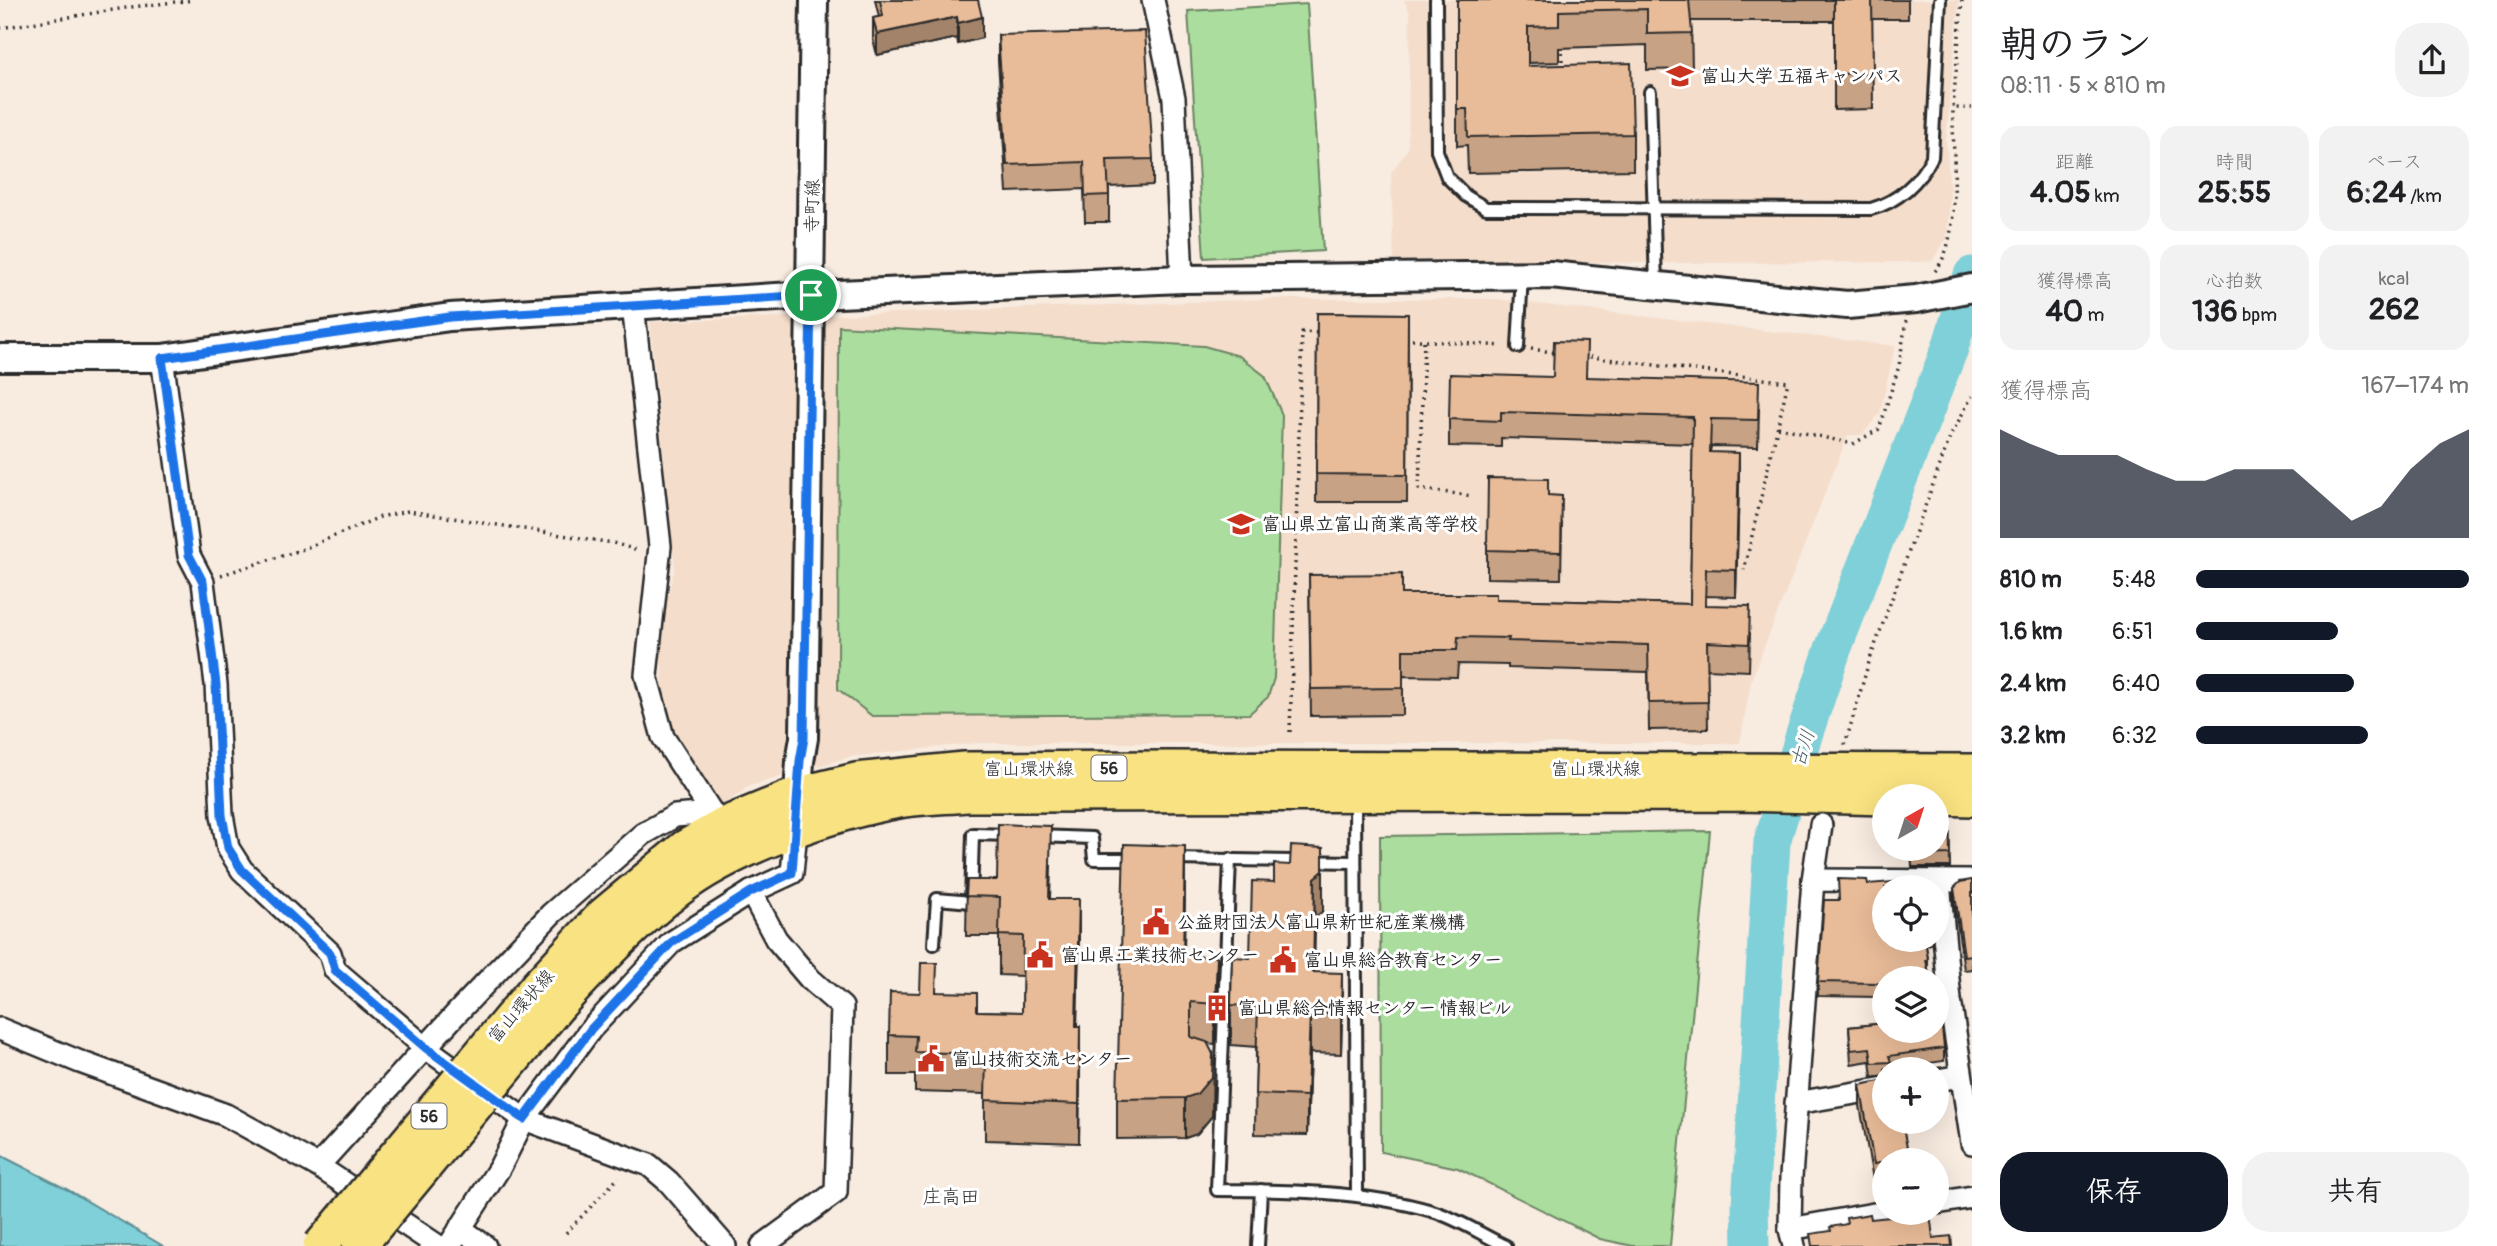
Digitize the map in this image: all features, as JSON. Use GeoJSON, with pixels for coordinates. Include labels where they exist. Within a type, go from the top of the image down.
{"type":"FeatureCollection","features":[{"type":"Feature","properties":{"kind":"main road","name":"富山環状線"},"geometry":{"type":"LineString","coordinates":[[359,1246],[548,995],[603,915],[685,847],[727,823],[798,794],[856,780],[964,769],[1168,768],[1828,785],[1972,771]]}},
{"type":"Feature","properties":{"kind":"main road","name":"富山環状線"},"geometry":{"type":"LineString","coordinates":[[320,1246],[548,995],[680,888],[747,849],[840,815],[900,801],[968,795],[1355,795],[1746,782]]}},
{"type":"Feature","properties":{"kind":"main road","name":"富山環状線"},"geometry":{"type":"LineString","coordinates":[[1828,785],[1872,795]]}},
{"type":"Feature","properties":{"kind":"main road"},"geometry":{"type":"LineString","coordinates":[[1950,798],[1972,799]]}},
{"type":"Feature","properties":{"kind":"street","name":"寺町線"},"geometry":{"type":"LineString","coordinates":[[796,831],[804,738],[814,0]]}},
{"type":"Feature","properties":{"kind":"street"},"geometry":{"type":"LineString","coordinates":[[1153,0],[1174,98],[1182,279]]}},
{"type":"Feature","properties":{"kind":"street"},"geometry":{"type":"LineString","coordinates":[[0,358],[162,358],[450,317],[811,295],[1182,279],[1552,275],[1847,305],[1911,308],[1972,288]]}},
{"type":"Feature","properties":{"kind":"street"},"geometry":{"type":"LineString","coordinates":[[318,1166],[551,914],[642,834],[675,816],[712,813],[663,737],[646,675],[660,556],[633,305]]}},
{"type":"Feature","properties":{"kind":"street"},"geometry":{"type":"LineString","coordinates":[[162,358],[189,555],[203,582],[216,684],[222,815],[228,848],[242,870],[330,953],[335,970],[426,1048],[524,1119],[649,1165],[669,1182],[725,1246]]}},
{"type":"Feature","properties":{"kind":"street"},"geometry":{"type":"LineString","coordinates":[[1828,785],[1813,880],[1791,1177],[1792,1237],[1872,1215]]}},
{"type":"Feature","properties":{"kind":"street"},"geometry":{"type":"LineString","coordinates":[[485,1246],[454,1237],[500,1167],[524,1119],[591,1029],[672,942],[751,892],[792,873],[796,831]]}},
{"type":"Feature","properties":{"kind":"street"},"geometry":{"type":"LineString","coordinates":[[1813,880],[1872,881]]}},
{"type":"Feature","properties":{"kind":"street"},"geometry":{"type":"LineString","coordinates":[[1949,882],[1972,881]]}},
{"type":"Feature","properties":{"kind":"street"},"geometry":{"type":"LineString","coordinates":[[751,892],[776,939],[810,979],[842,1007],[836,1192],[762,1246]]}},
{"type":"Feature","properties":{"kind":"street"},"geometry":{"type":"LineString","coordinates":[[1946,952],[1950,1000],[1972,1143]]}},
{"type":"Feature","properties":{"kind":"street"},"geometry":{"type":"LineString","coordinates":[[0,1029],[80,1062],[226,1115],[318,1166],[438,1246]]}},
{"type":"Feature","properties":{"kind":"street"},"geometry":{"type":"LineString","coordinates":[[1949,1078],[1961,1076]]}},
{"type":"Feature","properties":{"kind":"street"},"geometry":{"type":"LineString","coordinates":[[1796,1103],[1872,1090]]}},
{"type":"Feature","properties":{"kind":"street"},"geometry":{"type":"LineString","coordinates":[[1949,1201],[1972,1197]]}},
{"type":"Feature","properties":{"kind":"lane"},"geometry":{"type":"LineString","coordinates":[[1436,0],[1437,151],[1447,177],[1466,197],[1486,208],[1654,209],[1871,209],[1883,206],[1901,194],[1924,174],[1932,157],[1940,0]]}},
{"type":"Feature","properties":{"kind":"lane"},"geometry":{"type":"LineString","coordinates":[[1650,92],[1656,285]]}},
{"type":"Feature","properties":{"kind":"lane"},"geometry":{"type":"LineString","coordinates":[[1518,348],[1522,275]]}},
{"type":"Feature","properties":{"kind":"lane"},"geometry":{"type":"LineString","coordinates":[[1355,795],[1357,1196]]}},
{"type":"Feature","properties":{"kind":"lane"},"geometry":{"type":"LineString","coordinates":[[934,944],[937,899],[971,902],[973,834],[1092,838],[1094,859],[1149,859]]}},
{"type":"Feature","properties":{"kind":"lane"},"geometry":{"type":"LineString","coordinates":[[1162,859],[1355,862]]}},
{"type":"Feature","properties":{"kind":"lane"},"geometry":{"type":"LineString","coordinates":[[1230,859],[1217,1191],[1261,1190],[1357,1196],[1434,1211],[1506,1246]]}},
{"type":"Feature","properties":{"kind":"lane"},"geometry":{"type":"LineString","coordinates":[[1258,1246],[1261,1190]]}},
{"type":"Feature","properties":{"kind":"path"},"geometry":{"type":"LineString","coordinates":[[0,28],[194,0]]}},
{"type":"Feature","properties":{"kind":"path"},"geometry":{"type":"LineString","coordinates":[[1931,275],[1942,263],[1951,232],[1954,205],[1954,107],[1962,0]]}},
{"type":"Feature","properties":{"kind":"path"},"geometry":{"type":"LineString","coordinates":[[1562,42],[1562,70]]}},
{"type":"Feature","properties":{"kind":"path"},"geometry":{"type":"LineString","coordinates":[[1954,107],[1972,108]]}},
{"type":"Feature","properties":{"kind":"path"},"geometry":{"type":"LineString","coordinates":[[1778,427],[1853,444],[1878,429],[1899,366],[1911,308]]}},
{"type":"Feature","properties":{"kind":"path"},"geometry":{"type":"LineString","coordinates":[[1290,732],[1302,332],[1329,334]]}},
{"type":"Feature","properties":{"kind":"path"},"geometry":{"type":"LineString","coordinates":[[1397,339],[1558,353]]}},
{"type":"Feature","properties":{"kind":"path"},"geometry":{"type":"LineString","coordinates":[[1424,341],[1419,489],[1472,496]]}},
{"type":"Feature","properties":{"kind":"path"},"geometry":{"type":"LineString","coordinates":[[1572,354],[1788,382],[1744,570]]}},
{"type":"Feature","properties":{"kind":"path"},"geometry":{"type":"LineString","coordinates":[[1828,785],[1950,437],[1972,396]]}},
{"type":"Feature","properties":{"kind":"path"},"geometry":{"type":"LineString","coordinates":[[203,582],[301,550],[380,517],[408,511],[613,543],[660,556]]}},
{"type":"Feature","properties":{"kind":"path"},"geometry":{"type":"LineString","coordinates":[[566,1233],[635,1160]]}},
{"type":"Feature","properties":{"kind":"shaded area","name":"富山大学 五福キャンパス"},"geometry":{"type":"Polygon","coordinates":[[[1404,0],[1959,0],[1946,139],[1950,194],[1947,238],[1932,261],[1920,262],[1394,260],[1391,173],[1408,149],[1410,13],[1404,0]]]}},
{"type":"Feature","properties":{"kind":"shaded area","name":"富山県立富山商業高等学校"},"geometry":{"type":"Polygon","coordinates":[[[1274,299],[1495,299],[1895,346],[1880,413],[1862,435],[1848,435],[1751,680],[1740,743],[976,743],[849,757],[749,786],[712,813],[668,714],[663,694],[660,630],[675,567],[650,322],[1274,299]]]}},
{"type":"Feature","properties":{"kind":"green space"},"geometry":{"type":"Polygon","coordinates":[[[1307,4],[1323,251],[1204,258],[1188,11],[1307,4]]]}},
{"type":"Feature","properties":{"kind":"green space"},"geometry":{"type":"Polygon","coordinates":[[[839,326],[1204,346],[1239,356],[1265,376],[1282,415],[1274,678],[1268,697],[1249,714],[872,716],[838,689],[839,326]]]}},
{"type":"Feature","properties":{"kind":"green space"},"geometry":{"type":"Polygon","coordinates":[[[1710,831],[1670,1246],[1633,1246],[1600,1239],[1458,1168],[1381,1152],[1380,836],[1710,831]]]}},
{"type":"Feature","properties":{"kind":"water"},"geometry":{"type":"Polygon","coordinates":[[[0,1155],[68,1190],[163,1246],[0,1246],[0,1155]]]}},
{"type":"Feature","properties":{"kind":"building"},"geometry":{"type":"Polygon","coordinates":[[[880,0],[978,0],[982,17],[958,23],[957,17],[877,34],[873,18],[883,16],[880,0]]]}},
{"type":"Feature","properties":{"kind":"building"},"geometry":{"type":"Polygon","coordinates":[[[1457,0],[1689,0],[1692,33],[1647,34],[1647,9],[1559,11],[1559,26],[1528,27],[1528,66],[1631,63],[1633,134],[1468,137],[1467,109],[1457,109],[1457,0]]]}},
{"type":"Feature","properties":{"kind":"building"},"geometry":{"type":"Polygon","coordinates":[[[1834,0],[1872,0],[1873,73],[1834,74],[1834,0]]]}},
{"type":"Feature","properties":{"kind":"building"},"geometry":{"type":"Polygon","coordinates":[[[1145,31],[1153,159],[1107,160],[1109,195],[1085,196],[1084,162],[1007,165],[998,35],[1145,31]]]}},
{"type":"Feature","properties":{"kind":"building"},"geometry":{"type":"Polygon","coordinates":[[[1317,313],[1408,314],[1407,475],[1316,474],[1317,313]]]}},
{"type":"Feature","properties":{"kind":"building"},"geometry":{"type":"Polygon","coordinates":[[[1554,341],[1587,342],[1586,377],[1759,382],[1758,420],[1711,419],[1710,452],[1739,453],[1736,570],[1706,569],[1705,605],[1750,606],[1749,644],[1707,642],[1708,702],[1649,703],[1648,645],[1508,641],[1509,638],[1458,637],[1457,650],[1403,650],[1403,688],[1311,689],[1309,575],[1402,574],[1402,594],[1496,594],[1496,599],[1690,604],[1693,417],[1501,412],[1501,421],[1449,419],[1450,374],[1553,377],[1554,341]]]}},
{"type":"Feature","properties":{"kind":"building"},"geometry":{"type":"Polygon","coordinates":[[[1488,478],[1548,479],[1548,495],[1562,496],[1561,552],[1487,550],[1488,478]]]}},
{"type":"Feature","properties":{"kind":"building"},"geometry":{"type":"Polygon","coordinates":[[[998,824],[1051,826],[1049,899],[1079,899],[1076,1026],[1080,1026],[1079,1104],[985,1100],[986,1054],[915,1052],[916,1036],[889,1035],[890,992],[920,993],[921,963],[937,963],[936,992],[977,993],[977,1011],[1022,1012],[1023,936],[999,935],[1000,897],[966,896],[967,880],[997,880],[998,824]]]}},
{"type":"Feature","properties":{"kind":"building"},"geometry":{"type":"Polygon","coordinates":[[[1124,844],[1185,846],[1183,956],[1217,957],[1215,1004],[1191,1002],[1191,1037],[1207,1042],[1213,1054],[1212,1076],[1197,1094],[1185,1098],[1117,1099],[1124,844]]]}},
{"type":"Feature","properties":{"kind":"building"},"geometry":{"type":"Polygon","coordinates":[[[1291,846],[1323,848],[1323,871],[1315,878],[1313,972],[1342,973],[1341,1014],[1310,1013],[1307,1096],[1255,1094],[1258,1007],[1231,1005],[1232,957],[1250,958],[1252,881],[1274,882],[1274,864],[1290,865],[1291,846]]]}},
{"type":"Feature","properties":{"kind":"building"},"geometry":{"type":"Polygon","coordinates":[[[1838,879],[1867,880],[1868,884],[1872,884],[1872,952],[1927,952],[1927,966],[1872,966],[1872,983],[1818,982],[1824,900],[1839,900],[1838,879]]]}},
{"type":"Feature","properties":{"kind":"building"},"geometry":{"type":"Polygon","coordinates":[[[1972,880],[1972,955],[1964,956],[1954,888],[1960,882],[1972,880]]]}},
{"type":"Feature","properties":{"kind":"building"},"geometry":{"type":"Polygon","coordinates":[[[1872,1024],[1872,1043],[1944,1043],[1944,1048],[1889,1057],[1872,1057],[1872,1063],[1870,1048],[1851,1050],[1849,1027],[1872,1024]]]}},
{"type":"Feature","properties":{"kind":"building"},"geometry":{"type":"Polygon","coordinates":[[[1872,1083],[1872,1134],[1904,1134],[1907,1148],[1872,1148],[1872,1153],[1860,1085],[1872,1083]]]}},
{"type":"Feature","properties":{"kind":"building"},"geometry":{"type":"Polygon","coordinates":[[[1870,1214],[1872,1225],[1931,1225],[1933,1238],[1951,1236],[1952,1246],[1812,1246],[1810,1234],[1831,1231],[1830,1227],[1847,1224],[1846,1218],[1870,1214]]]}},
{"type":"Feature","properties":{"kind":"waterway","name":"古川"},"geometry":{"type":"LineString","coordinates":[[1751,1246],[1750,1205],[1772,842],[1833,649],[1950,348],[1972,275]]}},
{"type":"Feature","properties":{"kind":"place","name":"富山大学 五福キャンパス"},"geometry":{"type":"Point","coordinates":[1680,76]}},
{"type":"Feature","properties":{"kind":"place","name":"富山県立富山商業高等学校"},"geometry":{"type":"Point","coordinates":[1241,524]}},
{"type":"Feature","properties":{"kind":"place","name":"公益財団法人富山県新世紀産業機構"},"geometry":{"type":"Point","coordinates":[1156,922]}},
{"type":"Feature","properties":{"kind":"place","name":"富山県工業技術センター"},"geometry":{"type":"Point","coordinates":[1040,955]}},
{"type":"Feature","properties":{"kind":"place","name":"富山県総合教育センター"},"geometry":{"type":"Point","coordinates":[1283,960]}},
{"type":"Feature","properties":{"kind":"place","name":"富山県総合情報センター 情報ビル"},"geometry":{"type":"Point","coordinates":[1217,1008]}},
{"type":"Feature","properties":{"kind":"place","name":"富山技術交流センター"},"geometry":{"type":"Point","coordinates":[931,1059]}},
{"type":"Feature","properties":{"kind":"district","name":"庄高田"},"geometry":{"type":"Point","coordinates":[951,1196]}},
{"type":"Feature","properties":{"kind":"route"},"geometry":{"type":"LineString","coordinates":[[811,295],[804,738],[792,873],[751,892],[672,942],[591,1029],[524,1119],[426,1048],[335,970],[330,953],[242,870],[228,848],[222,815],[216,684],[203,582],[189,555],[162,358],[450,317],[811,295]]}}]}
